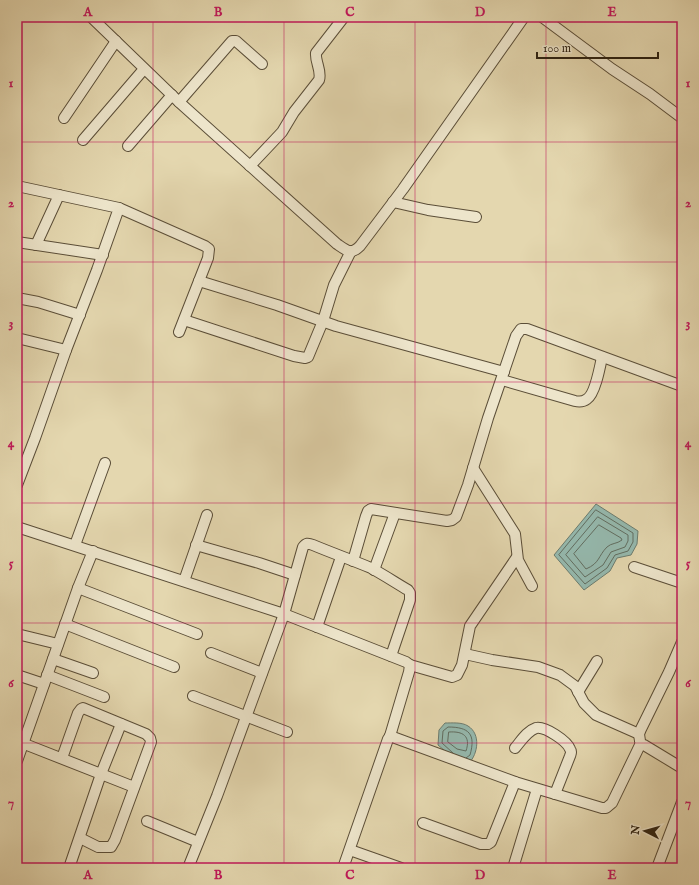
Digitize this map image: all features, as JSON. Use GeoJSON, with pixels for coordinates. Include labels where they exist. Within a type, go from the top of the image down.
{"type":"FeatureCollection","features":[{"type":"Feature","properties":{"kind":"street"},"geometry":{"type":"LineString","coordinates":[[90,17],[176,99],[250,166],[337,244],[345,250],[350,251],[355,251],[360,246],[393,202],[524,17]]}},
{"type":"Feature","properties":{"kind":"street"},"geometry":{"type":"LineString","coordinates":[[250,166],[282,132],[294,112],[319,80],[320,74],[316,60],[316,53],[344,17]]}},
{"type":"Feature","properties":{"kind":"street"},"geometry":{"type":"LineString","coordinates":[[542,17],[612,69],[650,94],[682,118]]}},
{"type":"Feature","properties":{"kind":"street"},"geometry":{"type":"LineString","coordinates":[[64,118],[116,41]]}},
{"type":"Feature","properties":{"kind":"street"},"geometry":{"type":"LineString","coordinates":[[128,146],[232,41],[236,41],[262,64]]}},
{"type":"Feature","properties":{"kind":"street"},"geometry":{"type":"LineString","coordinates":[[83,140],[144,69]]}},
{"type":"Feature","properties":{"kind":"street"},"geometry":{"type":"LineString","coordinates":[[17,186],[119,208],[209,249],[208,258],[179,332]]}},
{"type":"Feature","properties":{"kind":"street"},"geometry":{"type":"LineString","coordinates":[[36,245],[59,195]]}},
{"type":"Feature","properties":{"kind":"street"},"geometry":{"type":"LineString","coordinates":[[393,202],[428,210],[476,217]]}},
{"type":"Feature","properties":{"kind":"street"},"geometry":{"type":"LineString","coordinates":[[17,485],[66,350],[103,255],[119,208]]}},
{"type":"Feature","properties":{"kind":"street"},"geometry":{"type":"LineString","coordinates":[[17,242],[103,255]]}},
{"type":"Feature","properties":{"kind":"street"},"geometry":{"type":"LineString","coordinates":[[184,320],[294,356],[305,358],[308,357],[311,354],[323,321],[334,285],[350,251]]}},
{"type":"Feature","properties":{"kind":"street"},"geometry":{"type":"LineString","coordinates":[[199,281],[503,376],[575,401],[585,401],[589,398],[592,393],[602,357]]}},
{"type":"Feature","properties":{"kind":"street"},"geometry":{"type":"LineString","coordinates":[[17,298],[38,302],[80,315]]}},
{"type":"Feature","properties":{"kind":"street"},"geometry":{"type":"LineString","coordinates":[[353,561],[368,511],[376,509],[448,521],[456,517],[516,336],[521,329],[527,329],[682,386]]}},
{"type":"Feature","properties":{"kind":"street"},"geometry":{"type":"LineString","coordinates":[[17,338],[66,350]]}},
{"type":"Feature","properties":{"kind":"street"},"geometry":{"type":"LineString","coordinates":[[75,545],[105,463]]}},
{"type":"Feature","properties":{"kind":"street"},"geometry":{"type":"LineString","coordinates":[[473,468],[515,534],[517,557],[532,586]]}},
{"type":"Feature","properties":{"kind":"street"},"geometry":{"type":"LineString","coordinates":[[374,570],[395,513]]}},
{"type":"Feature","properties":{"kind":"street"},"geometry":{"type":"LineString","coordinates":[[184,581],[207,515]]}},
{"type":"Feature","properties":{"kind":"street"},"geometry":{"type":"LineString","coordinates":[[17,527],[284,614],[391,656],[410,665],[452,677],[457,675],[460,671],[470,626],[497,584],[517,557]]}},
{"type":"Feature","properties":{"kind":"street"},"geometry":{"type":"LineString","coordinates":[[188,868],[217,796],[284,614],[303,547],[308,543],[374,570],[408,590],[410,593],[410,600],[391,656]]}},
{"type":"Feature","properties":{"kind":"street"},"geometry":{"type":"LineString","coordinates":[[196,545],[295,575]]}},
{"type":"Feature","properties":{"kind":"street"},"geometry":{"type":"LineString","coordinates":[[17,761],[21,742],[93,551]]}},
{"type":"Feature","properties":{"kind":"street"},"geometry":{"type":"LineString","coordinates":[[317,627],[341,557]]}},
{"type":"Feature","properties":{"kind":"street"},"geometry":{"type":"LineString","coordinates":[[634,567],[682,583]]}},
{"type":"Feature","properties":{"kind":"street"},"geometry":{"type":"LineString","coordinates":[[78,588],[197,634]]}},
{"type":"Feature","properties":{"kind":"street"},"geometry":{"type":"LineString","coordinates":[[65,624],[174,667]]}},
{"type":"Feature","properties":{"kind":"street"},"geometry":{"type":"LineString","coordinates":[[17,634],[58,644]]}},
{"type":"Feature","properties":{"kind":"street"},"geometry":{"type":"LineString","coordinates":[[390,736],[515,782],[598,808],[606,808],[612,803],[640,745],[639,734],[682,642]]}},
{"type":"Feature","properties":{"kind":"street"},"geometry":{"type":"LineString","coordinates":[[210,653],[262,673]]}},
{"type":"Feature","properties":{"kind":"street"},"geometry":{"type":"LineString","coordinates":[[465,654],[538,667],[560,675],[575,686],[584,703],[596,714],[639,734]]}},
{"type":"Feature","properties":{"kind":"street"},"geometry":{"type":"LineString","coordinates":[[53,659],[93,673]]}},
{"type":"Feature","properties":{"kind":"street"},"geometry":{"type":"LineString","coordinates":[[578,692],[597,661]]}},
{"type":"Feature","properties":{"kind":"street"},"geometry":{"type":"LineString","coordinates":[[343,868],[390,736],[410,665]]}},
{"type":"Feature","properties":{"kind":"street"},"geometry":{"type":"LineString","coordinates":[[17,675],[45,680],[104,697]]}},
{"type":"Feature","properties":{"kind":"street"},"geometry":{"type":"LineString","coordinates":[[193,696],[287,732]]}},
{"type":"Feature","properties":{"kind":"street"},"geometry":{"type":"LineString","coordinates":[[62,758],[78,713],[81,709],[88,710],[146,734],[150,738],[151,742],[115,840],[111,847],[98,848],[80,838]]}},
{"type":"Feature","properties":{"kind":"street"},"geometry":{"type":"LineString","coordinates":[[70,868],[101,774],[121,724]]}},
{"type":"Feature","properties":{"kind":"street"},"geometry":{"type":"LineString","coordinates":[[515,748],[528,732],[542,728],[552,733],[570,748],[570,756],[555,794]]}},
{"type":"Feature","properties":{"kind":"street"},"geometry":{"type":"LineString","coordinates":[[21,742],[134,787]]}},
{"type":"Feature","properties":{"kind":"street"},"geometry":{"type":"LineString","coordinates":[[640,745],[644,745],[682,768]]}},
{"type":"Feature","properties":{"kind":"street"},"geometry":{"type":"LineString","coordinates":[[423,823],[481,844],[488,844],[491,842],[515,782]]}},
{"type":"Feature","properties":{"kind":"street"},"geometry":{"type":"LineString","coordinates":[[513,868],[537,789]]}},
{"type":"Feature","properties":{"kind":"street"},"geometry":{"type":"LineString","coordinates":[[657,868],[682,802]]}},
{"type":"Feature","properties":{"kind":"street"},"geometry":{"type":"LineString","coordinates":[[147,821],[198,842]]}},
{"type":"Feature","properties":{"kind":"street"},"geometry":{"type":"LineString","coordinates":[[350,850],[401,868]]}},
{"type":"Feature","properties":{"kind":"water"},"geometry":{"type":"Polygon","coordinates":[[[596,504],[638,531],[637,544],[631,555],[617,558],[610,571],[584,590],[554,555],[596,504]]]}},
{"type":"Feature","properties":{"kind":"water"},"geometry":{"type":"Polygon","coordinates":[[[445,723],[466,725],[475,734],[477,744],[476,749],[469,763],[452,757],[438,745],[439,730],[445,723]]]}}]}
